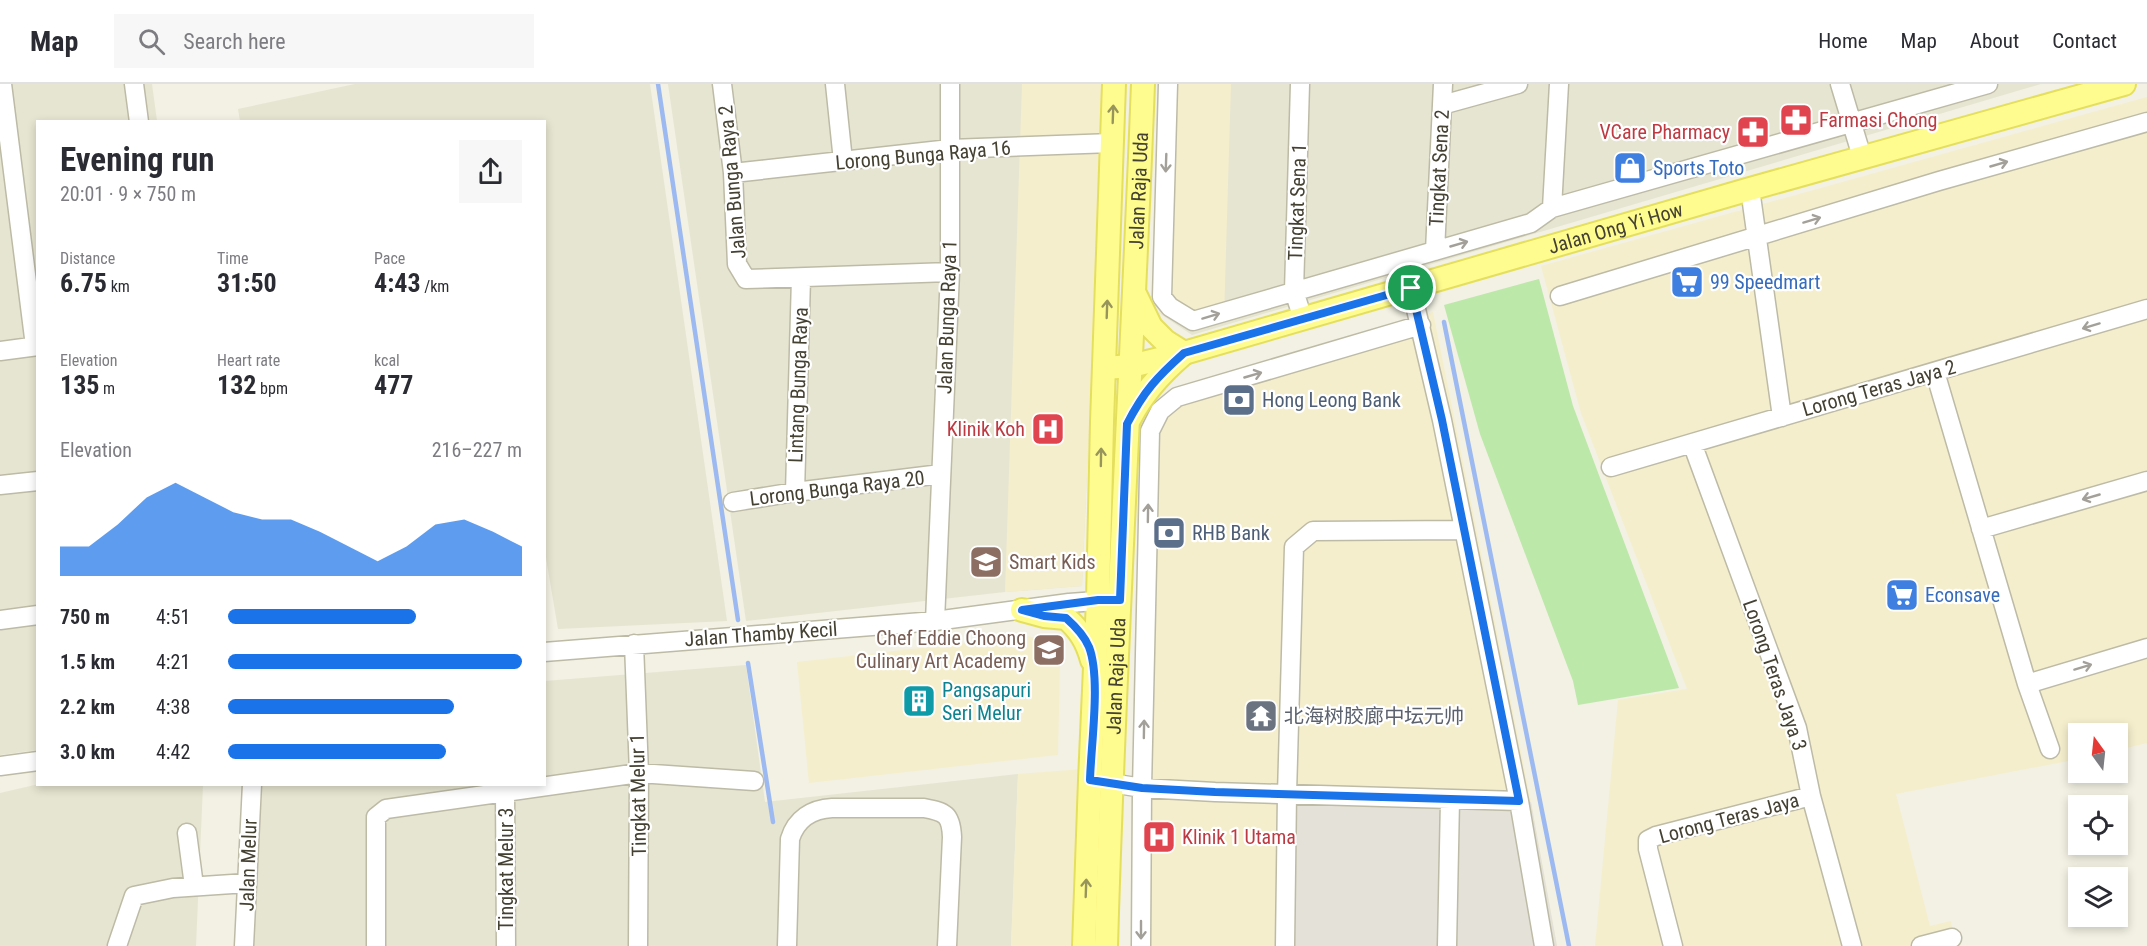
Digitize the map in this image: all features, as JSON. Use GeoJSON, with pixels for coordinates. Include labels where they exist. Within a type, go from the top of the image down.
{"type":"FeatureCollection","features":[{"type":"Feature","properties":{"kind":"main road","name":"Jalan Raja Uda"},"geometry":{"type":"LineString","coordinates":[[1106,946],[1095,670],[1109,600],[1105,368],[1114,84]]}},
{"type":"Feature","properties":{"kind":"main road","name":"Jalan Raja Uda"},"geometry":{"type":"LineString","coordinates":[[1084,946],[1100,781],[1109,600],[1131,366],[1143,84]]}},
{"type":"Feature","properties":{"kind":"main road","name":"Jalan Ong Yi How"},"geometry":{"type":"LineString","coordinates":[[1105,368],[1131,366],[1184,353],[1750,189],[2124,84]]}},
{"type":"Feature","properties":{"kind":"main road"},"geometry":{"type":"LineString","coordinates":[[1127,424],[1141,398],[1157,377],[1184,353],[1151,327],[1135,294]]}},
{"type":"Feature","properties":{"kind":"main road"},"geometry":{"type":"LineString","coordinates":[[1022,610],[1044,616],[1066,618],[1079,630],[1088,646],[1095,670]]}},
{"type":"Feature","properties":{"kind":"street"},"geometry":{"type":"LineString","coordinates":[[0,351],[36,346],[2,84]]}},
{"type":"Feature","properties":{"kind":"street"},"geometry":{"type":"LineString","coordinates":[[134,84],[139,120]]}},
{"type":"Feature","properties":{"kind":"street","name":"Jalan Bunga Raya 2"},"geometry":{"type":"LineString","coordinates":[[722,84],[733,173],[737,264],[746,279],[801,278]]}},
{"type":"Feature","properties":{"kind":"street"},"geometry":{"type":"LineString","coordinates":[[835,84],[843,161]]}},
{"type":"Feature","properties":{"kind":"street","name":"Jalan Bunga Raya 1"},"geometry":{"type":"LineString","coordinates":[[935,621],[950,272],[950,84]]}},
{"type":"Feature","properties":{"kind":"street","name":"Jalan Raja Uda"},"geometry":{"type":"LineString","coordinates":[[1162,297],[1168,84]]}},
{"type":"Feature","properties":{"kind":"street","name":"Tingkat Sena 1"},"geometry":{"type":"LineString","coordinates":[[1300,84],[1294,291],[1303,319]]}},
{"type":"Feature","properties":{"kind":"street","name":"Tingkat Sena 2"},"geometry":{"type":"LineString","coordinates":[[1435,251],[1443,84]]}},
{"type":"Feature","properties":{"kind":"street"},"geometry":{"type":"LineString","coordinates":[[1442,105],[1518,84]]}},
{"type":"Feature","properties":{"kind":"street"},"geometry":{"type":"LineString","coordinates":[[1552,207],[1559,84]]}},
{"type":"Feature","properties":{"kind":"street"},"geometry":{"type":"LineString","coordinates":[[1840,84],[1862,157]]}},
{"type":"Feature","properties":{"kind":"street","name":"Jalan Ong Yi How"},"geometry":{"type":"LineString","coordinates":[[1162,297],[1170,307],[1193,321],[1531,223],[1552,207],[1988,84]]}},
{"type":"Feature","properties":{"kind":"street"},"geometry":{"type":"LineString","coordinates":[[1560,296],[1939,181],[2147,122]]}},
{"type":"Feature","properties":{"kind":"street","name":"Lorong Bunga Raya 16"},"geometry":{"type":"LineString","coordinates":[[733,173],[950,149],[1112,143]]}},
{"type":"Feature","properties":{"kind":"street"},"geometry":{"type":"LineString","coordinates":[[1750,189],[1782,417]]}},
{"type":"Feature","properties":{"kind":"street"},"geometry":{"type":"LineString","coordinates":[[1531,223],[1538,250]]}},
{"type":"Feature","properties":{"kind":"street"},"geometry":{"type":"LineString","coordinates":[[801,278],[950,272]]}},
{"type":"Feature","properties":{"kind":"street","name":"Lintang Bunga Raya"},"geometry":{"type":"LineString","coordinates":[[795,492],[801,278]]}},
{"type":"Feature","properties":{"kind":"street"},"geometry":{"type":"LineString","coordinates":[[1411,288],[1421,325],[1519,801],[1544,946]]}},
{"type":"Feature","properties":{"kind":"street","name":"Lorong Teras Jaya 2"},"geometry":{"type":"LineString","coordinates":[[1611,467],[2147,309]]}},
{"type":"Feature","properties":{"kind":"street"},"geometry":{"type":"LineString","coordinates":[[1141,946],[1149,431],[1160,411],[1177,397],[1421,325]]}},
{"type":"Feature","properties":{"kind":"street"},"geometry":{"type":"LineString","coordinates":[[1935,372],[2027,684],[2050,749]]}},
{"type":"Feature","properties":{"kind":"street","name":"Lorong Teras Jaya 3"},"geometry":{"type":"LineString","coordinates":[[1692,443],[1797,728],[1811,795],[1852,946]]}},
{"type":"Feature","properties":{"kind":"street","name":"Lorong Bunga Raya 20"},"geometry":{"type":"LineString","coordinates":[[732,501],[941,474]]}},
{"type":"Feature","properties":{"kind":"street"},"geometry":{"type":"LineString","coordinates":[[0,485],[36,481]]}},
{"type":"Feature","properties":{"kind":"street"},"geometry":{"type":"LineString","coordinates":[[1981,529],[2147,481]]}},
{"type":"Feature","properties":{"kind":"street"},"geometry":{"type":"LineString","coordinates":[[1285,946],[1294,547],[1313,531],[1463,530]]}},
{"type":"Feature","properties":{"kind":"street","name":"Jalan Thamby Kecil"},"geometry":{"type":"LineString","coordinates":[[546,652],[935,621],[1109,600]]}},
{"type":"Feature","properties":{"kind":"street"},"geometry":{"type":"LineString","coordinates":[[0,620],[36,615]]}},
{"type":"Feature","properties":{"kind":"street","name":"Tingkat Melur 1"},"geometry":{"type":"LineString","coordinates":[[634,644],[639,773],[638,946]]}},
{"type":"Feature","properties":{"kind":"street"},"geometry":{"type":"LineString","coordinates":[[2027,684],[2147,648]]}},
{"type":"Feature","properties":{"kind":"street"},"geometry":{"type":"LineString","coordinates":[[0,766],[36,761]]}},
{"type":"Feature","properties":{"kind":"street"},"geometry":{"type":"LineString","coordinates":[[376,946],[376,817],[386,809],[639,773],[754,781]]}},
{"type":"Feature","properties":{"kind":"street"},"geometry":{"type":"LineString","coordinates":[[1100,781],[1142,788],[1519,801]]}},
{"type":"Feature","properties":{"kind":"street","name":"Jalan Melur"},"geometry":{"type":"LineString","coordinates":[[244,946],[252,786]]}},
{"type":"Feature","properties":{"kind":"street","name":"Tingkat Melur 3"},"geometry":{"type":"LineString","coordinates":[[505,792],[506,946]]}},
{"type":"Feature","properties":{"kind":"street","name":"Lorong Teras Jaya"},"geometry":{"type":"LineString","coordinates":[[1673,946],[1648,849],[1648,840],[1811,795]]}},
{"type":"Feature","properties":{"kind":"street"},"geometry":{"type":"LineString","coordinates":[[1447,946],[1450,800]]}},
{"type":"Feature","properties":{"kind":"street"},"geometry":{"type":"LineString","coordinates":[[787,946],[790,839],[794,827],[810,813],[820,809],[924,808],[947,816],[951,822],[947,946]]}},
{"type":"Feature","properties":{"kind":"street"},"geometry":{"type":"LineString","coordinates":[[187,832],[195,886]]}},
{"type":"Feature","properties":{"kind":"street"},"geometry":{"type":"LineString","coordinates":[[117,946],[134,896],[195,886],[247,883]]}},
{"type":"Feature","properties":{"kind":"street"},"geometry":{"type":"LineString","coordinates":[[1921,946],[1952,938]]}},
{"type":"Feature","properties":{"kind":"shaded area"},"geometry":{"type":"Polygon","coordinates":[[[0,84],[152,84],[157,120],[36,120],[36,750],[0,755],[0,84]]]}},
{"type":"Feature","properties":{"kind":"shaded area"},"geometry":{"type":"Polygon","coordinates":[[[355,84],[650,84],[727,621],[558,629],[546,558],[546,120],[240,120],[238,109],[355,84]]]}},
{"type":"Feature","properties":{"kind":"shaded area"},"geometry":{"type":"Polygon","coordinates":[[[668,84],[1107,84],[1102,132],[1082,586],[1005,592],[746,621],[668,84]]]}},
{"type":"Feature","properties":{"kind":"shaded area"},"geometry":{"type":"Polygon","coordinates":[[[1022,84],[1107,84],[1102,132],[1082,586],[1005,592],[1022,84]]]}},
{"type":"Feature","properties":{"kind":"shaded area"},"geometry":{"type":"Polygon","coordinates":[[[1162,84],[2041,84],[1192,335],[1159,313],[1162,84]]]}},
{"type":"Feature","properties":{"kind":"shaded area"},"geometry":{"type":"Polygon","coordinates":[[[1164,84],[1231,84],[1224,318],[1191,327],[1159,313],[1164,84]]]}},
{"type":"Feature","properties":{"kind":"shaded area"},"geometry":{"type":"Polygon","coordinates":[[[2147,97],[2147,743],[2128,748],[2128,723],[2068,723],[2068,761],[1896,794],[1930,926],[1951,921],[1954,938],[1921,946],[1595,946],[1618,700],[1687,689],[1581,413],[1541,266],[2147,97]]]}},
{"type":"Feature","properties":{"kind":"shaded area"},"geometry":{"type":"Polygon","coordinates":[[[1433,312],[1531,802],[1557,946],[1136,946],[1144,420],[1176,391],[1433,312]]]}},
{"type":"Feature","properties":{"kind":"shaded area"},"geometry":{"type":"Polygon","coordinates":[[[1027,636],[1045,640],[1057,656],[1060,667],[1058,755],[809,783],[797,662],[1027,636]]]}},
{"type":"Feature","properties":{"kind":"shaded area"},"geometry":{"type":"Polygon","coordinates":[[[746,665],[765,802],[1018,774],[1011,946],[235,946],[242,786],[546,786],[546,681],[746,665]]]}},
{"type":"Feature","properties":{"kind":"shaded area"},"geometry":{"type":"Polygon","coordinates":[[[1083,769],[1079,946],[1011,946],[1018,774],[1083,769]]]}},
{"type":"Feature","properties":{"kind":"shaded area"},"geometry":{"type":"Polygon","coordinates":[[[36,785],[203,786],[196,946],[0,946],[0,793],[36,785]]]}},
{"type":"Feature","properties":{"kind":"shaded area"},"geometry":{"type":"Polygon","coordinates":[[[1298,785],[1531,802],[1557,946],[1293,946],[1298,785]]]}},
{"type":"Feature","properties":{"kind":"green space"},"geometry":{"type":"Polygon","coordinates":[[[1539,279],[1573,406],[1679,688],[1578,705],[1573,681],[1480,434],[1444,305],[1539,279]]]}},
{"type":"Feature","properties":{"kind":"waterway"},"geometry":{"type":"LineString","coordinates":[[658,84],[738,620]]}},
{"type":"Feature","properties":{"kind":"waterway"},"geometry":{"type":"LineString","coordinates":[[1444,322],[1569,946]]}},
{"type":"Feature","properties":{"kind":"waterway"},"geometry":{"type":"LineString","coordinates":[[748,663],[773,822]]}},
{"type":"Feature","properties":{"kind":"place","name":"Farmasi Chong"},"geometry":{"type":"Point","coordinates":[1796,120]}},
{"type":"Feature","properties":{"kind":"place","name":"VCare Pharmacy"},"geometry":{"type":"Point","coordinates":[1753,132]}},
{"type":"Feature","properties":{"kind":"place","name":"Sports Toto"},"geometry":{"type":"Point","coordinates":[1630,168]}},
{"type":"Feature","properties":{"kind":"place","name":"99 Speedmart"},"geometry":{"type":"Point","coordinates":[1687,282]}},
{"type":"Feature","properties":{"kind":"place","name":"Hong Leong Bank"},"geometry":{"type":"Point","coordinates":[1239,400]}},
{"type":"Feature","properties":{"kind":"place","name":"Klinik Koh"},"geometry":{"type":"Point","coordinates":[1048,429]}},
{"type":"Feature","properties":{"kind":"place","name":"RHB Bank"},"geometry":{"type":"Point","coordinates":[1169,533]}},
{"type":"Feature","properties":{"kind":"place","name":"Smart Kids"},"geometry":{"type":"Point","coordinates":[986,562]}},
{"type":"Feature","properties":{"kind":"place","name":"Econsave"},"geometry":{"type":"Point","coordinates":[1902,595]}},
{"type":"Feature","properties":{"kind":"place","name":"Chef Eddie Choong Culinary Art Academy"},"geometry":{"type":"Point","coordinates":[1049,650]}},
{"type":"Feature","properties":{"kind":"place","name":"Pangsapuri Seri Melur"},"geometry":{"type":"Point","coordinates":[919,701]}},
{"type":"Feature","properties":{"kind":"place","name":"北海树胶廊中坛元帅"},"geometry":{"type":"Point","coordinates":[1261,716]}},
{"type":"Feature","properties":{"kind":"place","name":"Klinik 1 Utama"},"geometry":{"type":"Point","coordinates":[1159,837]}},
{"type":"Feature","properties":{"kind":"route"},"geometry":{"type":"LineString","coordinates":[[1411,288],[1442,420],[1519,801],[1215,792],[1142,788],[1090,780],[1095,670],[1088,646],[1079,630],[1066,618],[1044,616],[1022,610],[1098,600],[1120,600],[1127,424],[1141,398],[1157,377],[1184,353],[1411,288]]}}]}
